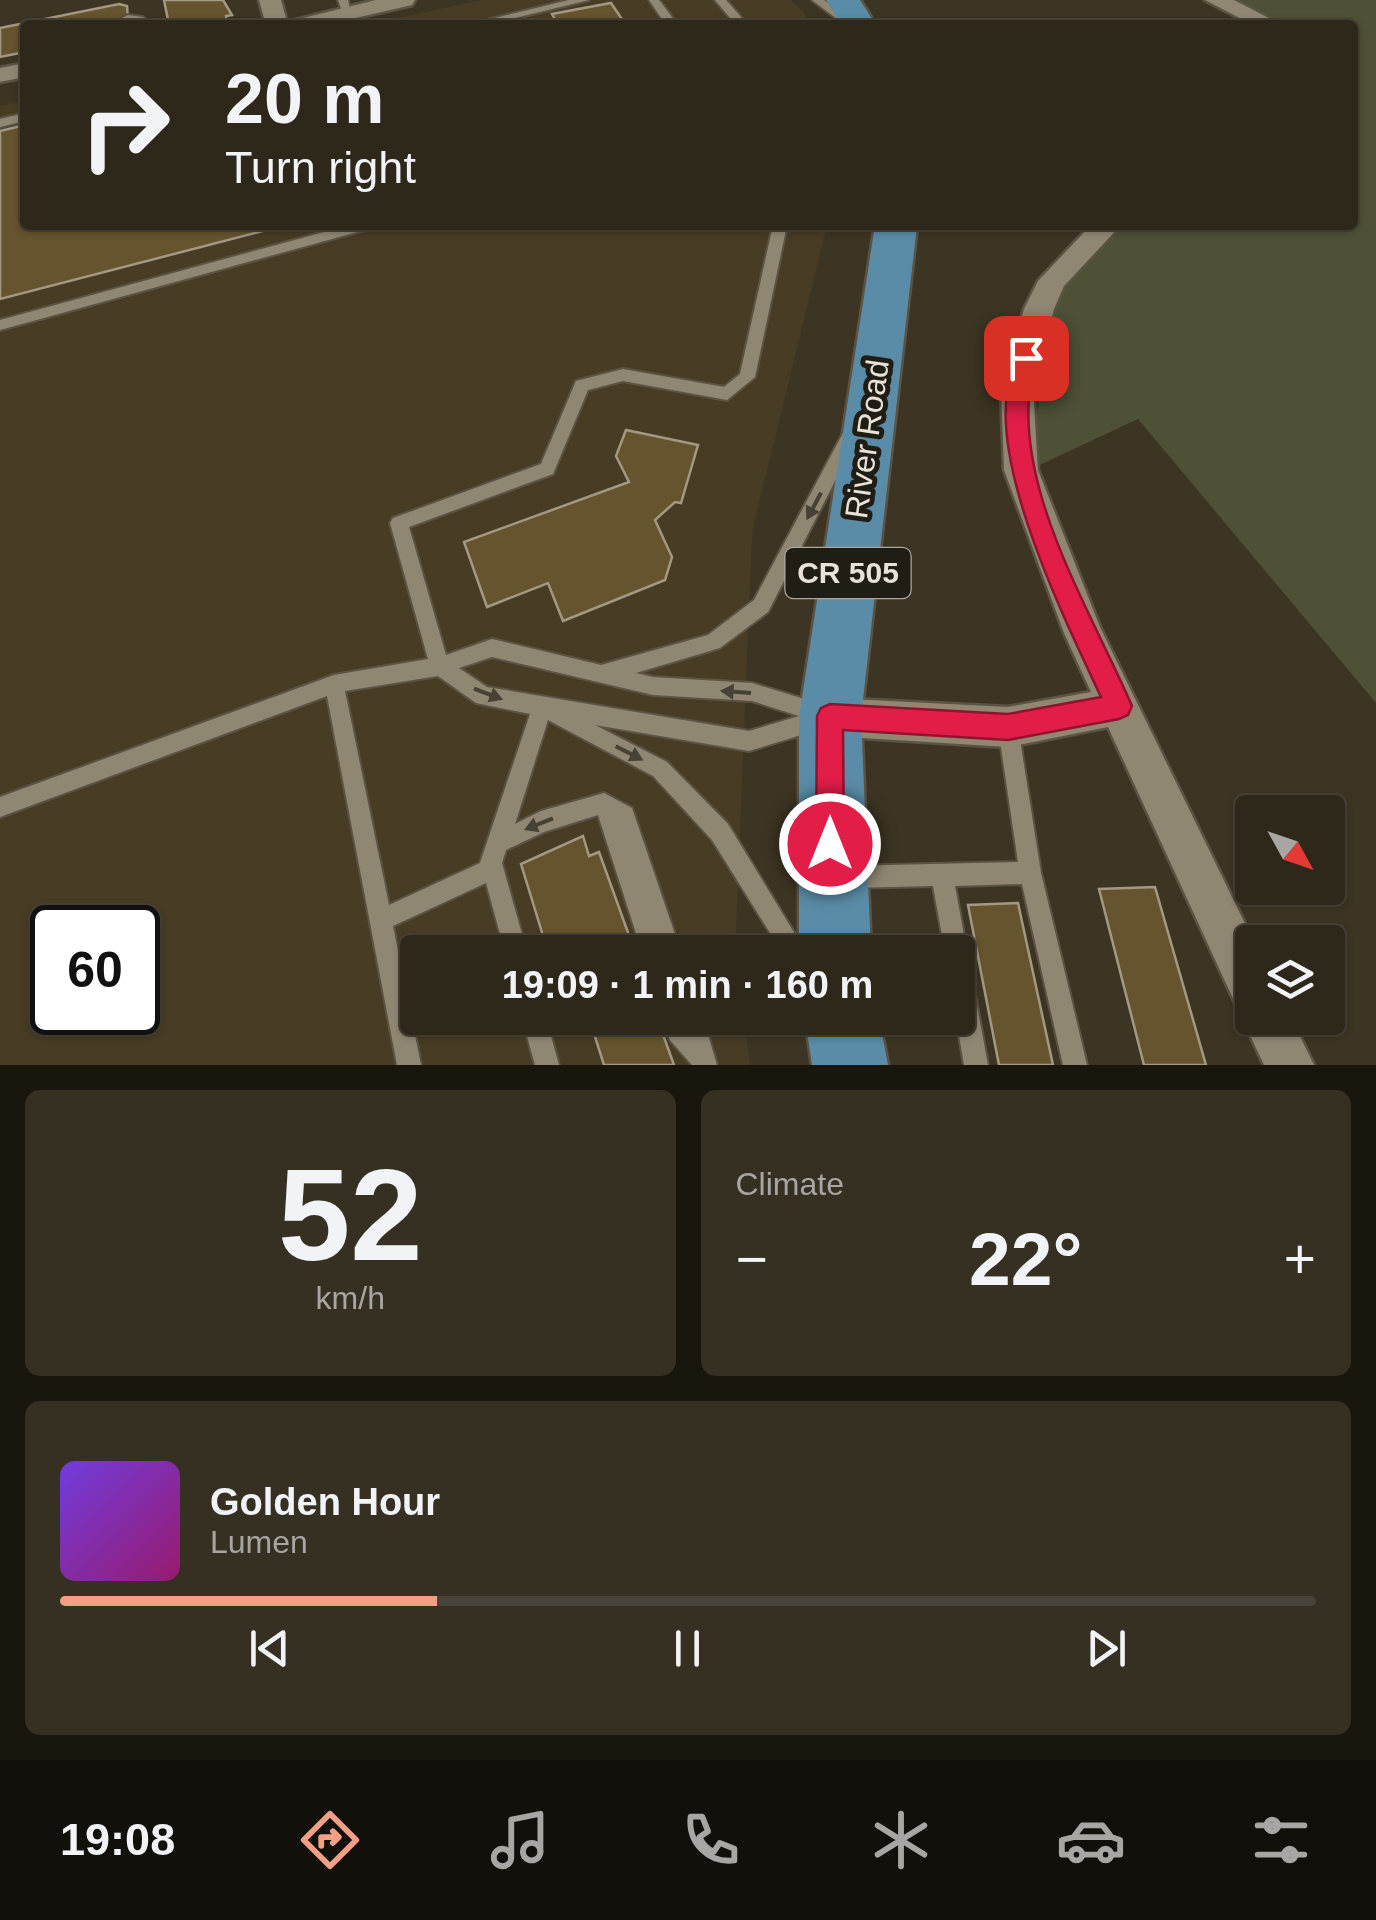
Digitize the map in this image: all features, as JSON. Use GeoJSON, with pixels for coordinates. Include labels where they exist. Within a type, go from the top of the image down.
{"type":"FeatureCollection","features":[{"type":"Feature","properties":{"kind":"main road","name":"River Road"},"geometry":{"type":"LineString","coordinates":[[834,935],[830,716],[836,646],[895,230]]}},
{"type":"Feature","properties":{"kind":"street"},"geometry":{"type":"LineString","coordinates":[[310,20],[346,7],[401,0]]}},
{"type":"Feature","properties":{"kind":"street"},"geometry":{"type":"LineString","coordinates":[[1221,2],[1260,20]]}},
{"type":"Feature","properties":{"kind":"street"},"geometry":{"type":"LineString","coordinates":[[1102,230],[1052,280],[1039,309],[1017,388],[1020,470],[1042,532],[1119,706],[1235,953]]}},
{"type":"Feature","properties":{"kind":"street"},"geometry":{"type":"LineString","coordinates":[[830,716],[1008,727],[1119,706]]}},
{"type":"Feature","properties":{"kind":"street"},"geometry":{"type":"LineString","coordinates":[[1275,1035],[1290,1065]]}},
{"type":"Feature","properties":{"kind":"lane"},"geometry":{"type":"LineString","coordinates":[[494,20],[584,0]]}},
{"type":"Feature","properties":{"kind":"lane"},"geometry":{"type":"LineString","coordinates":[[720,0],[738,20]]}},
{"type":"Feature","properties":{"kind":"lane"},"geometry":{"type":"LineString","coordinates":[[817,0],[847,20]]}},
{"type":"Feature","properties":{"kind":"lane"},"geometry":{"type":"LineString","coordinates":[[128,18],[140,20]]}},
{"type":"Feature","properties":{"kind":"lane"},"geometry":{"type":"LineString","coordinates":[[0,325],[349,230]]}},
{"type":"Feature","properties":{"kind":"lane"},"geometry":{"type":"LineString","coordinates":[[779,230],[748,377],[727,394],[622,375],[582,385],[547,469],[399,523],[440,666],[484,696],[749,741],[830,716]]}},
{"type":"Feature","properties":{"kind":"lane"},"geometry":{"type":"LineString","coordinates":[[602,673],[713,642],[760,606],[875,389]]}},
{"type":"Feature","properties":{"kind":"lane"},"geometry":{"type":"LineString","coordinates":[[0,807],[334,684],[440,666],[492,648],[653,686],[752,692],[830,716]]}},
{"type":"Feature","properties":{"kind":"lane"},"geometry":{"type":"LineString","coordinates":[[334,684],[410,1065]]}},
{"type":"Feature","properties":{"kind":"lane"},"geometry":{"type":"LineString","coordinates":[[511,935],[491,863],[542,708]]}},
{"type":"Feature","properties":{"kind":"lane"},"geometry":{"type":"LineString","coordinates":[[542,708],[660,769],[720,832],[785,935]]}},
{"type":"Feature","properties":{"kind":"lane"},"geometry":{"type":"LineString","coordinates":[[1008,727],[1030,873],[1074,1065]]}},
{"type":"Feature","properties":{"kind":"lane"},"geometry":{"type":"LineString","coordinates":[[500,842],[541,822],[604,803],[626,815],[665,935]]}},
{"type":"Feature","properties":{"kind":"lane"},"geometry":{"type":"LineString","coordinates":[[604,803],[647,935]]}},
{"type":"Feature","properties":{"kind":"lane"},"geometry":{"type":"LineString","coordinates":[[381,920],[492,869]]}},
{"type":"Feature","properties":{"kind":"lane"},"geometry":{"type":"LineString","coordinates":[[831,877],[1030,873]]}},
{"type":"Feature","properties":{"kind":"lane"},"geometry":{"type":"LineString","coordinates":[[942,874],[953,935]]}},
{"type":"Feature","properties":{"kind":"lane"},"geometry":{"type":"LineString","coordinates":[[539,1035],[548,1065]]}},
{"type":"Feature","properties":{"kind":"lane"},"geometry":{"type":"LineString","coordinates":[[681,1035],[706,1064]]}},
{"type":"Feature","properties":{"kind":"lane"},"geometry":{"type":"LineString","coordinates":[[697,1035],[706,1064]]}},
{"type":"Feature","properties":{"kind":"lane"},"geometry":{"type":"LineString","coordinates":[[971,1035],[976,1065]]}},
{"type":"Feature","properties":{"kind":"shaded area"},"geometry":{"type":"Polygon","coordinates":[[[481,0],[791,0],[806,20],[390,20],[481,0]]]}},
{"type":"Feature","properties":{"kind":"shaded area"},"geometry":{"type":"Polygon","coordinates":[[[20,101],[20,230],[826,230],[752,532],[736,935],[400,935],[400,1035],[746,1035],[750,1065],[0,1065],[0,106],[20,101]]]}},
{"type":"Feature","properties":{"kind":"green space"},"geometry":{"type":"Polygon","coordinates":[[[1212,0],[1376,0],[1376,703],[1138,419],[1031,469],[1052,281],[1108,230],[1358,230],[1358,20],[1243,20],[1212,0]]]}},
{"type":"Feature","properties":{"kind":"building"},"geometry":{"type":"Polygon","coordinates":[[[164,0],[223,0],[232,15],[226,16],[227,20],[168,20],[164,0]]]}},
{"type":"Feature","properties":{"kind":"building"},"geometry":{"type":"Polygon","coordinates":[[[611,3],[623,20],[555,20],[552,14],[611,3]]]}},
{"type":"Feature","properties":{"kind":"building"},"geometry":{"type":"Polygon","coordinates":[[[119,4],[127,6],[128,18],[120,20],[40,20],[119,4]]]}},
{"type":"Feature","properties":{"kind":"building"},"geometry":{"type":"Polygon","coordinates":[[[20,24],[20,53],[0,57],[0,28],[20,24]]]}},
{"type":"Feature","properties":{"kind":"building"},"geometry":{"type":"Polygon","coordinates":[[[20,126],[20,230],[267,230],[0,299],[0,131],[20,126]]]}},
{"type":"Feature","properties":{"kind":"building"},"geometry":{"type":"Polygon","coordinates":[[[626,430],[698,445],[681,503],[675,502],[655,520],[672,557],[665,580],[563,621],[548,583],[487,607],[464,542],[629,482],[616,456],[626,430]]]}},
{"type":"Feature","properties":{"kind":"building"},"geometry":{"type":"Polygon","coordinates":[[[583,836],[589,856],[599,852],[629,935],[543,935],[521,864],[583,836]]]}},
{"type":"Feature","properties":{"kind":"building"},"geometry":{"type":"Polygon","coordinates":[[[1155,887],[1206,1065],[1144,1065],[1099,889],[1155,887]]]}},
{"type":"Feature","properties":{"kind":"building"},"geometry":{"type":"Polygon","coordinates":[[[1018,903],[1053,1065],[999,1065],[968,905],[1018,903]]]}},
{"type":"Feature","properties":{"kind":"building"},"geometry":{"type":"Polygon","coordinates":[[[594,1035],[663,1035],[674,1065],[604,1065],[594,1035]]]}},
{"type":"Feature","properties":{"kind":"route"},"geometry":{"type":"LineString","coordinates":[[830,844],[830,716],[1008,727],[1119,706],[1084,633],[1020,470],[1017,388],[1026,358]]}}]}
